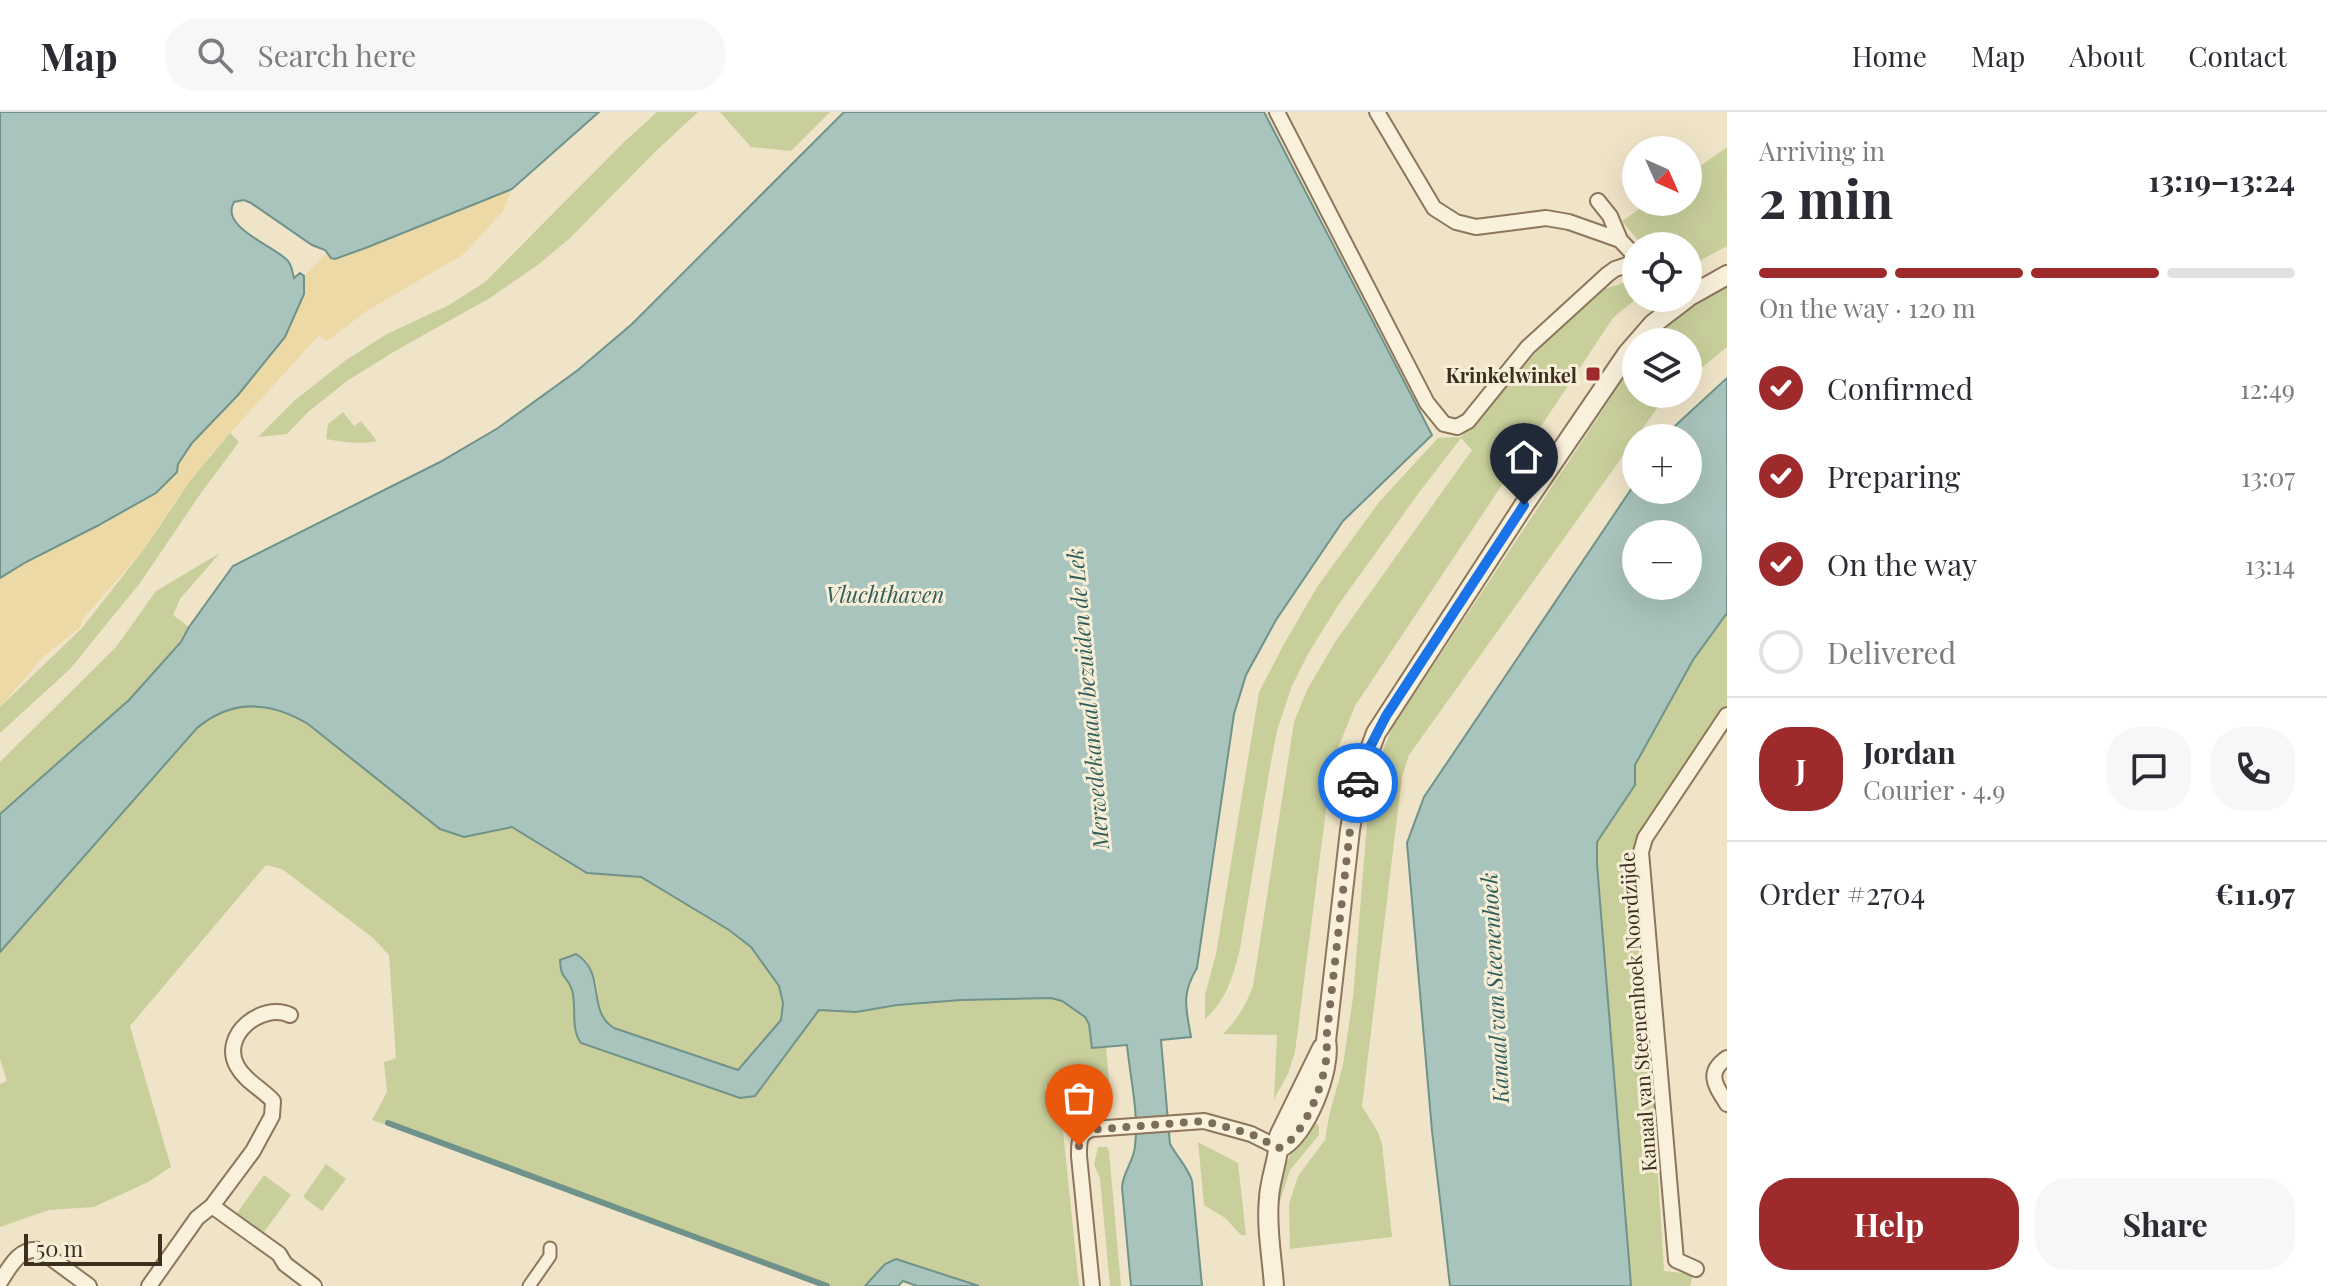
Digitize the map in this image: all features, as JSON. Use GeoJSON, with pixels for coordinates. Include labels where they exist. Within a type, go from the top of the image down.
{"type":"FeatureCollection","features":[{"type":"Feature","properties":{"kind":"street"},"geometry":{"type":"LineString","coordinates":[[1277,112],[1427,403],[1444,424],[1457,427],[1468,421],[1528,347],[1608,274],[1622,266]]}},
{"type":"Feature","properties":{"kind":"street"},"geometry":{"type":"LineString","coordinates":[[1377,112],[1430,202],[1447,218],[1476,227],[1546,218],[1569,222],[1620,240]]}},
{"type":"Feature","properties":{"kind":"street"},"geometry":{"type":"LineString","coordinates":[[1598,201],[1610,216],[1622,242]]}},
{"type":"Feature","properties":{"kind":"street"},"geometry":{"type":"LineString","coordinates":[[1702,288],[1727,275]]}},
{"type":"Feature","properties":{"kind":"street"},"geometry":{"type":"LineString","coordinates":[[1274,1286],[1268,1201],[1270,1181],[1279,1148],[1290,1142],[1317,1095],[1326,1067],[1326,1041],[1356,793],[1376,733],[1627,354],[1667,312]]}},
{"type":"Feature","properties":{"kind":"street","name":"Kanaal van Steenenhoek Noordzijde"},"geometry":{"type":"LineString","coordinates":[[1696,1269],[1676,1260],[1641,852],[1645,838],[1727,715]]}},
{"type":"Feature","properties":{"kind":"street"},"geometry":{"type":"LineString","coordinates":[[149,1286],[197,1218],[212,1206],[253,1151],[274,1110],[270,1098],[237,1067],[234,1054],[237,1037],[250,1021],[262,1013],[280,1011],[290,1015]]}},
{"type":"Feature","properties":{"kind":"street"},"geometry":{"type":"LineString","coordinates":[[1727,1058],[1717,1067],[1714,1075],[1727,1104]]}},
{"type":"Feature","properties":{"kind":"street"},"geometry":{"type":"LineString","coordinates":[[1092,1286],[1079,1156],[1080,1139],[1088,1130],[1197,1120],[1251,1134],[1279,1148]]}},
{"type":"Feature","properties":{"kind":"street"},"geometry":{"type":"LineString","coordinates":[[212,1206],[279,1254],[285,1264],[314,1286]]}},
{"type":"Feature","properties":{"kind":"street"},"geometry":{"type":"LineString","coordinates":[[529,1286],[550,1256],[550,1248]]}},
{"type":"Feature","properties":{"kind":"street"},"geometry":{"type":"LineString","coordinates":[[0,1282],[18,1257],[29,1249],[40,1250],[89,1286]]}},
{"type":"Feature","properties":{"kind":"green space"},"geometry":{"type":"Polygon","coordinates":[[[657,112],[698,112],[569,239],[539,264],[490,298],[347,381],[308,412],[287,434],[258,437],[294,401],[346,360],[387,334],[449,305],[485,282],[657,112]]]}},
{"type":"Feature","properties":{"kind":"green space"},"geometry":{"type":"Polygon","coordinates":[[[720,112],[830,112],[791,151],[751,147],[720,112]]]}},
{"type":"Feature","properties":{"kind":"green space"},"geometry":{"type":"Polygon","coordinates":[[[1727,147],[1727,246],[1702,259],[1702,232],[1631,232],[1622,221],[1629,216],[1702,216],[1702,165],[1727,147]]]}},
{"type":"Feature","properties":{"kind":"green space"},"geometry":{"type":"Polygon","coordinates":[[[1622,283],[1622,310],[1613,318],[1355,706],[1332,763],[1295,1052],[1288,1074],[1274,1099],[1277,1035],[1223,1034],[1241,1012],[1253,986],[1294,722],[1307,690],[1335,642],[1472,450],[1461,438],[1339,604],[1291,688],[1277,731],[1240,949],[1224,996],[1205,1019],[1205,995],[1216,954],[1259,692],[1317,587],[1380,501],[1438,438],[1461,437],[1576,308],[1601,290],[1622,283]]]}},
{"type":"Feature","properties":{"kind":"green space"},"geometry":{"type":"Polygon","coordinates":[[[1727,285],[1727,347],[1702,368],[1702,328],[1664,328],[1684,312],[1702,312],[1702,301],[1727,285]]]}},
{"type":"Feature","properties":{"kind":"green space"},"geometry":{"type":"Polygon","coordinates":[[[1622,381],[1622,408],[1657,408],[1646,424],[1622,424],[1622,457],[1409,755],[1402,777],[1362,1106],[1382,1144],[1392,1237],[1290,1249],[1289,1204],[1298,1176],[1325,1140],[1343,1065],[1353,997],[1369,798],[1373,774],[1393,726],[1622,381]]]}},
{"type":"Feature","properties":{"kind":"green space"},"geometry":{"type":"Polygon","coordinates":[[[343,412],[354,426],[361,421],[377,441],[358,443],[326,439],[328,424],[343,412]]]}},
{"type":"Feature","properties":{"kind":"green space"},"geometry":{"type":"Polygon","coordinates":[[[230,433],[239,442],[140,583],[70,669],[0,733],[0,707],[82,628],[144,549],[192,478],[230,433]]]}},
{"type":"Feature","properties":{"kind":"green space"},"geometry":{"type":"Polygon","coordinates":[[[220,553],[180,599],[173,615],[189,627],[181,642],[129,700],[0,814],[0,762],[116,647],[156,591],[220,553]]]}},
{"type":"Feature","properties":{"kind":"green space"},"geometry":{"type":"Polygon","coordinates":[[[1727,613],[1727,712],[1645,848],[1644,944],[1664,1271],[1693,1274],[1690,1286],[1631,1286],[1597,842],[1635,785],[1635,765],[1693,660],[1727,613]]]}},
{"type":"Feature","properties":{"kind":"green space"},"geometry":{"type":"Polygon","coordinates":[[[257,706],[290,714],[308,724],[440,829],[464,837],[512,827],[587,873],[641,877],[729,930],[751,947],[779,986],[783,1003],[782,1020],[739,1070],[608,1024],[602,1015],[596,983],[586,960],[572,988],[576,1035],[581,1043],[741,1098],[755,1096],[818,1010],[856,1012],[961,1000],[1051,998],[1062,1001],[1085,1017],[1093,1048],[1106,1047],[1109,1081],[1045,1087],[1047,1103],[1060,1102],[1079,1286],[979,1286],[896,1259],[884,1264],[865,1286],[832,1286],[388,1122],[386,1125],[372,1120],[387,1092],[384,1062],[396,1058],[389,955],[373,938],[282,869],[266,865],[130,1026],[171,1167],[148,1182],[94,1207],[49,1210],[0,1227],[0,1084],[7,1081],[0,1059],[0,952],[197,728],[226,712],[257,706]]]}},
{"type":"Feature","properties":{"kind":"green space"},"geometry":{"type":"Polygon","coordinates":[[[1312,1117],[1319,1126],[1319,1135],[1290,1170],[1278,1201],[1285,1167],[1312,1117]]]}},
{"type":"Feature","properties":{"kind":"green space"},"geometry":{"type":"Polygon","coordinates":[[[1198,1142],[1238,1163],[1246,1235],[1241,1235],[1225,1218],[1204,1205],[1198,1142]]]}},
{"type":"Feature","properties":{"kind":"green space"},"geometry":{"type":"Polygon","coordinates":[[[1098,1147],[1107,1147],[1109,1151],[1121,1286],[1110,1286],[1100,1179],[1094,1164],[1098,1147]]]}},
{"type":"Feature","properties":{"kind":"green space"},"geometry":{"type":"Polygon","coordinates":[[[326,1164],[346,1179],[322,1211],[303,1197],[326,1164]]]}},
{"type":"Feature","properties":{"kind":"green space"},"geometry":{"type":"Polygon","coordinates":[[[264,1175],[291,1195],[264,1232],[237,1213],[264,1175]]]}},
{"type":"Feature","properties":{"kind":"sand"},"geometry":{"type":"Polygon","coordinates":[[[512,189],[503,211],[464,254],[368,310],[327,341],[320,337],[321,333],[211,454],[144,549],[81,621],[81,627],[43,657],[0,707],[0,578],[156,493],[192,443],[238,395],[285,337],[304,294],[304,276],[328,252],[329,255],[368,248],[512,189]]]}},
{"type":"Feature","properties":{"kind":"water"},"geometry":{"type":"Polygon","coordinates":[[[0,112],[599,112],[512,189],[335,259],[251,203],[244,200],[234,202],[231,211],[241,228],[287,260],[294,278],[300,273],[304,276],[304,294],[285,337],[238,395],[192,443],[178,464],[177,472],[156,493],[0,578],[0,112]]]}},
{"type":"Feature","properties":{"kind":"water","name":"Vluchthaven"},"geometry":{"type":"Polygon","coordinates":[[[844,112],[1264,112],[1432,435],[1343,521],[1276,620],[1246,675],[1234,714],[1197,968],[1187,994],[1191,1037],[1161,1040],[1170,1144],[1192,1181],[1202,1286],[1131,1286],[1122,1187],[1134,1151],[1136,1121],[1127,1045],[1092,1048],[1085,1017],[1062,1001],[1051,998],[961,1000],[856,1012],[819,1010],[755,1096],[740,1098],[581,1043],[576,1031],[572,990],[563,975],[560,960],[576,954],[591,971],[601,1012],[614,1028],[738,1070],[781,1020],[783,1003],[779,986],[751,947],[729,930],[641,877],[587,873],[512,827],[464,837],[440,829],[308,724],[280,711],[251,706],[237,708],[197,728],[0,952],[0,814],[129,700],[181,642],[233,566],[440,462],[498,428],[578,370],[632,324],[844,112]]]}},
{"type":"Feature","properties":{"kind":"water","name":"Kanaal van Steenenhoek"},"geometry":{"type":"Polygon","coordinates":[[[1727,378],[1727,613],[1693,660],[1635,765],[1635,785],[1597,842],[1631,1286],[1450,1286],[1432,1131],[1407,843],[1424,797],[1622,503],[1702,504],[1702,424],[1677,424],[1694,408],[1702,408],[1702,401],[1727,378]]]}},
{"type":"Feature","properties":{"kind":"water"},"geometry":{"type":"Polygon","coordinates":[[[896,1259],[979,1286],[917,1286],[903,1281],[898,1286],[865,1286],[885,1264],[896,1259]]]}},
{"type":"Feature","properties":{"kind":"waterway"},"geometry":{"type":"LineString","coordinates":[[388,1123],[827,1286]]}},
{"type":"Feature","properties":{"kind":"way so far"},"geometry":{"type":"LineString","coordinates":[[1079,1146],[1080,1139],[1088,1130],[1189,1120],[1219,1124],[1251,1134],[1279,1148],[1290,1142],[1312,1107],[1326,1067],[1326,1041],[1358,783]]}},
{"type":"Feature","properties":{"kind":"place","name":"Krinkelwinkel"},"geometry":{"type":"Point","coordinates":[1593,374]}},
{"type":"Feature","properties":{"kind":"route"},"geometry":{"type":"LineString","coordinates":[[1358,783],[1368,751],[1386,716],[1524,505]]}},
{"type":"Feature","properties":{"kind":"water label","name":"Merwedekanaal bezuiden de Lek"},"geometry":{"type":"Point","coordinates":[1087,699]}}]}
